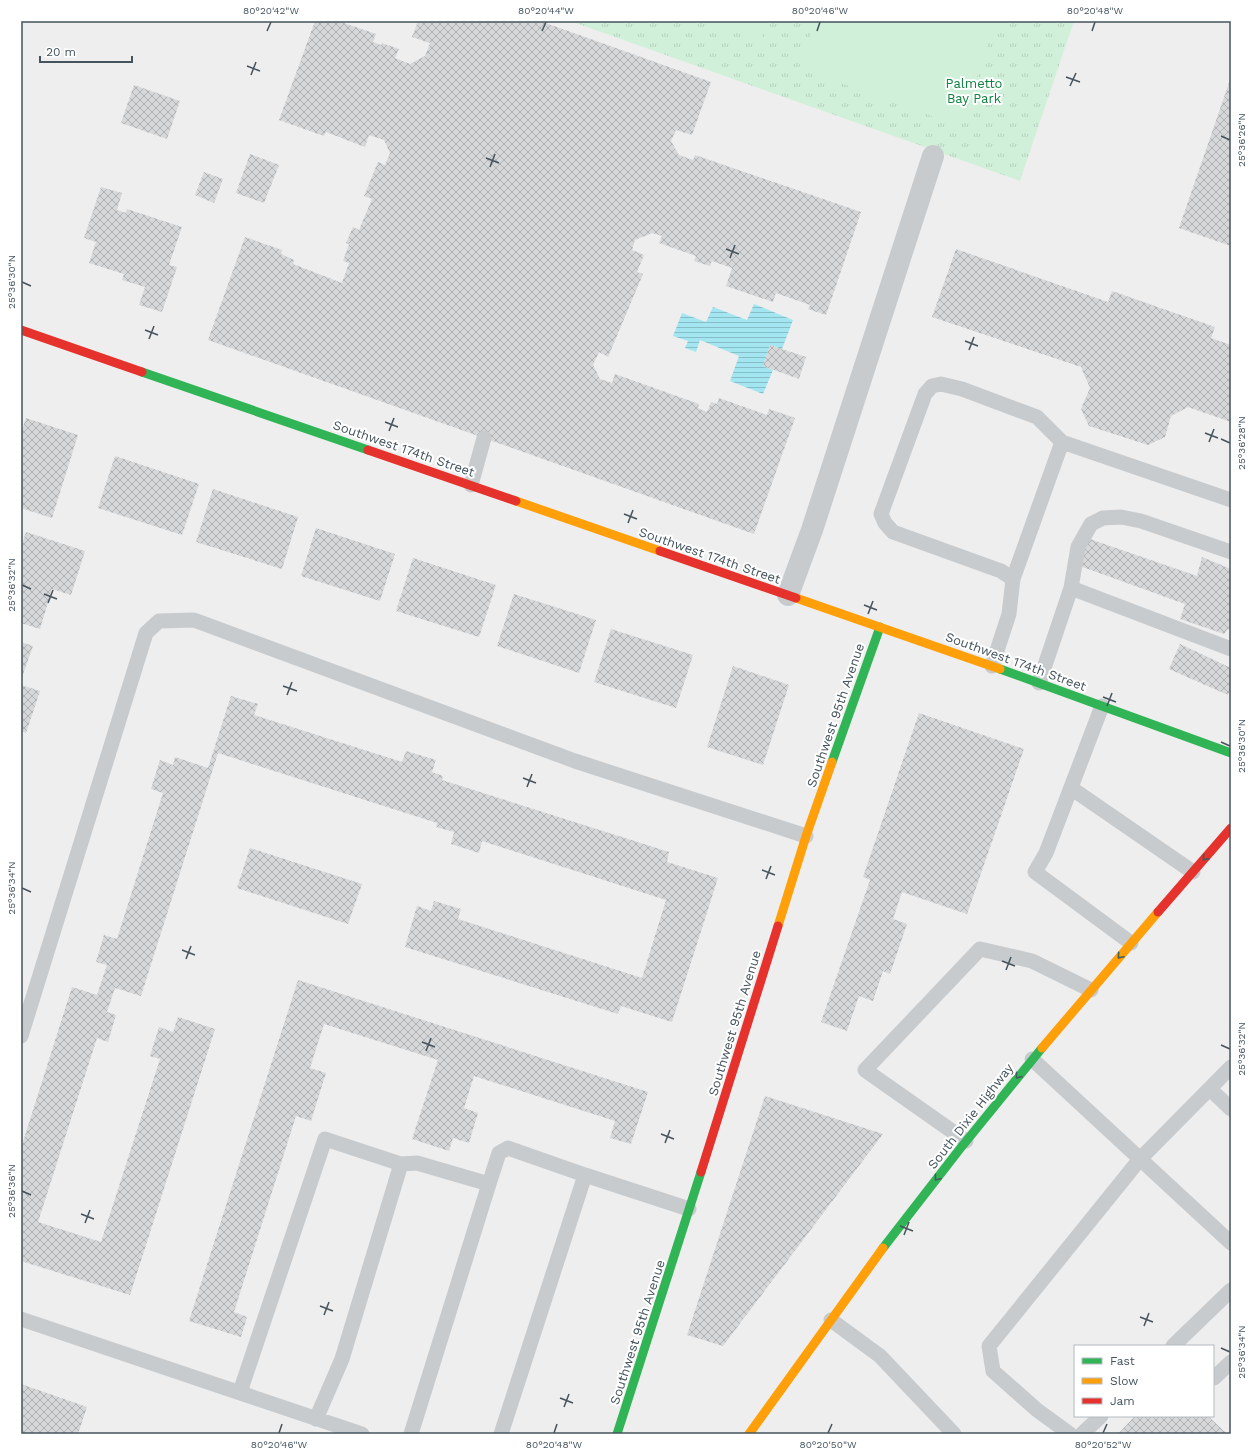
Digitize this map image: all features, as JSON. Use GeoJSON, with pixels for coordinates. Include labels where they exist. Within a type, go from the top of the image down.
{"type":"FeatureCollection","features":[{"type":"Feature","properties":{"kind":"main road","name":"Southwest 174th Street"},"geometry":{"type":"LineString","coordinates":[[21,330],[992,666],[1231,753]]}},
{"type":"Feature","properties":{"kind":"main road","name":"Southwest 95th Avenue"},"geometry":{"type":"LineString","coordinates":[[618,1432],[806,836],[880,627]]}},
{"type":"Feature","properties":{"kind":"main road","name":"South Dixie Highway"},"geometry":{"type":"LineString","coordinates":[[749,1434],[831,1320],[966,1141],[1032,1059],[1231,828]]}},
{"type":"Feature","properties":{"kind":"street"},"geometry":{"type":"LineString","coordinates":[[788,595],[812,530],[933,156]]}},
{"type":"Feature","properties":{"kind":"lane"},"geometry":{"type":"LineString","coordinates":[[1013,578],[1001,571],[893,532],[885,523],[881,514],[925,394],[932,386],[941,384],[962,389],[1036,418],[1062,442],[1231,500]]}},
{"type":"Feature","properties":{"kind":"lane"},"geometry":{"type":"LineString","coordinates":[[471,485],[484,438]]}},
{"type":"Feature","properties":{"kind":"lane"},"geometry":{"type":"LineString","coordinates":[[992,666],[1009,614],[1013,578],[1062,442]]}},
{"type":"Feature","properties":{"kind":"lane"},"geometry":{"type":"LineString","coordinates":[[1038,683],[1072,588],[1078,547],[1091,524],[1103,518],[1113,516],[1141,521],[1231,552]]}},
{"type":"Feature","properties":{"kind":"lane"},"geometry":{"type":"LineString","coordinates":[[1072,588],[1231,649]]}},
{"type":"Feature","properties":{"kind":"lane"},"geometry":{"type":"LineString","coordinates":[[21,1036],[146,633],[159,621],[194,620],[575,761],[806,836]]}},
{"type":"Feature","properties":{"kind":"lane"},"geometry":{"type":"LineString","coordinates":[[1102,706],[1046,854],[1035,872],[1131,943]]}},
{"type":"Feature","properties":{"kind":"lane"},"geometry":{"type":"LineString","coordinates":[[1071,788],[1193,872]]}},
{"type":"Feature","properties":{"kind":"lane"},"geometry":{"type":"LineString","coordinates":[[966,1141],[865,1070],[980,949],[1032,961],[1091,990]]}},
{"type":"Feature","properties":{"kind":"lane"},"geometry":{"type":"LineString","coordinates":[[1032,1059],[1231,1243]]}},
{"type":"Feature","properties":{"kind":"lane"},"geometry":{"type":"LineString","coordinates":[[1070,1434],[1037,1410],[993,1371],[989,1346],[1140,1159],[1231,1067]]}},
{"type":"Feature","properties":{"kind":"lane"},"geometry":{"type":"LineString","coordinates":[[1210,1089],[1231,1110]]}},
{"type":"Feature","properties":{"kind":"lane"},"geometry":{"type":"LineString","coordinates":[[240,1392],[326,1139],[401,1164],[418,1163],[489,1184]]}},
{"type":"Feature","properties":{"kind":"lane"},"geometry":{"type":"LineString","coordinates":[[411,1434],[499,1154],[508,1148],[584,1175],[689,1209]]}},
{"type":"Feature","properties":{"kind":"lane"},"geometry":{"type":"LineString","coordinates":[[316,1419],[342,1360],[401,1164]]}},
{"type":"Feature","properties":{"kind":"lane"},"geometry":{"type":"LineString","coordinates":[[501,1434],[584,1175]]}},
{"type":"Feature","properties":{"kind":"lane"},"geometry":{"type":"LineString","coordinates":[[1174,1345],[1231,1290]]}},
{"type":"Feature","properties":{"kind":"lane"},"geometry":{"type":"LineString","coordinates":[[21,1320],[362,1434]]}},
{"type":"Feature","properties":{"kind":"lane"},"geometry":{"type":"LineString","coordinates":[[831,1320],[880,1356],[954,1434]]}},
{"type":"Feature","properties":{"kind":"lane"},"geometry":{"type":"LineString","coordinates":[[1214,1378],[1231,1362]]}},
{"type":"Feature","properties":{"kind":"lane"},"geometry":{"type":"LineString","coordinates":[[1082,1434],[1100,1417]]}},
{"type":"Feature","properties":{"kind":"green space","name":"Palmetto Bay Park"},"geometry":{"type":"Polygon","coordinates":[[[570,21],[1074,21],[1020,181],[570,21]]]}},
{"type":"Feature","properties":{"kind":"green space"},"geometry":{"type":"Polygon","coordinates":[[[704,21],[768,21],[761,41],[704,21]]]}},
{"type":"Feature","properties":{"kind":"green space"},"geometry":{"type":"Polygon","coordinates":[[[816,21],[996,21],[960,126],[799,68],[816,21]]]}},
{"type":"Feature","properties":{"kind":"water"},"geometry":{"type":"Polygon","coordinates":[[[754,304],[793,320],[782,349],[770,345],[763,366],[773,370],[763,394],[730,381],[739,356],[700,340],[696,352],[685,348],[688,341],[673,336],[682,313],[706,322],[713,307],[747,320],[754,304]]]}},
{"type":"Feature","properties":{"kind":"building"},"geometry":{"type":"Polygon","coordinates":[[[315,21],[338,21],[376,34],[373,42],[381,45],[382,43],[399,49],[395,58],[410,64],[425,56],[430,43],[412,37],[418,21],[540,21],[711,82],[692,135],[676,130],[671,141],[679,155],[693,160],[695,155],[861,212],[826,315],[808,309],[810,305],[776,293],[773,302],[726,286],[732,268],[712,261],[710,266],[694,261],[696,256],[659,243],[662,236],[652,233],[635,240],[632,250],[644,255],[637,272],[643,274],[608,357],[599,352],[593,365],[600,379],[612,383],[615,374],[699,404],[698,408],[707,412],[711,402],[717,404],[719,398],[767,415],[769,409],[795,418],[754,534],[208,340],[245,237],[282,250],[281,254],[294,260],[293,264],[342,283],[349,263],[343,261],[349,244],[346,243],[353,227],[359,230],[372,199],[364,196],[378,162],[385,165],[390,153],[384,140],[369,135],[365,147],[326,132],[324,136],[279,120],[315,21]]]}},
{"type":"Feature","properties":{"kind":"building"},"geometry":{"type":"Polygon","coordinates":[[[1231,77],[1231,246],[1179,228],[1231,77]]]}},
{"type":"Feature","properties":{"kind":"building"},"geometry":{"type":"Polygon","coordinates":[[[134,85],[180,101],[167,139],[121,123],[134,85]]]}},
{"type":"Feature","properties":{"kind":"building"},"geometry":{"type":"Polygon","coordinates":[[[250,154],[279,165],[264,203],[236,193],[250,154]]]}},
{"type":"Feature","properties":{"kind":"building"},"geometry":{"type":"Polygon","coordinates":[[[204,172],[223,179],[214,203],[195,195],[204,172]]]}},
{"type":"Feature","properties":{"kind":"building"},"geometry":{"type":"Polygon","coordinates":[[[101,187],[122,193],[117,210],[126,213],[127,209],[182,227],[169,265],[177,267],[162,312],[139,305],[145,287],[122,280],[124,274],[89,263],[96,242],[84,238],[101,187]]]}},
{"type":"Feature","properties":{"kind":"building"},"geometry":{"type":"Polygon","coordinates":[[[956,249],[1108,302],[1112,291],[1215,327],[1211,338],[1231,345],[1231,422],[1188,407],[1171,416],[1165,437],[1148,445],[1089,426],[1081,409],[1090,388],[1081,367],[932,317],[956,249]]]}},
{"type":"Feature","properties":{"kind":"building"},"geometry":{"type":"Polygon","coordinates":[[[770,345],[806,357],[799,379],[763,366],[770,345]]]}},
{"type":"Feature","properties":{"kind":"building"},"geometry":{"type":"Polygon","coordinates":[[[26,418],[78,435],[52,518],[21,508],[21,433],[26,418]]]}},
{"type":"Feature","properties":{"kind":"building"},"geometry":{"type":"Polygon","coordinates":[[[115,456],[199,484],[182,535],[98,508],[115,456]]]}},
{"type":"Feature","properties":{"kind":"building"},"geometry":{"type":"Polygon","coordinates":[[[213,489],[298,517],[282,569],[196,542],[213,489]]]}},
{"type":"Feature","properties":{"kind":"building"},"geometry":{"type":"Polygon","coordinates":[[[316,528],[395,554],[380,601],[301,576],[316,528]]]}},
{"type":"Feature","properties":{"kind":"building"},"geometry":{"type":"Polygon","coordinates":[[[26,532],[85,551],[71,595],[52,589],[40,629],[21,623],[21,547],[26,532]]]}},
{"type":"Feature","properties":{"kind":"building"},"geometry":{"type":"Polygon","coordinates":[[[1087,538],[1197,576],[1202,557],[1231,569],[1231,626],[1224,634],[1180,619],[1185,604],[1077,565],[1087,538]]]}},
{"type":"Feature","properties":{"kind":"building"},"geometry":{"type":"Polygon","coordinates":[[[413,558],[496,585],[479,637],[396,611],[413,558]]]}},
{"type":"Feature","properties":{"kind":"building"},"geometry":{"type":"Polygon","coordinates":[[[514,594],[596,620],[579,673],[497,646],[514,594]]]}},
{"type":"Feature","properties":{"kind":"building"},"geometry":{"type":"Polygon","coordinates":[[[611,629],[693,655],[676,708],[594,682],[611,629]]]}},
{"type":"Feature","properties":{"kind":"building"},"geometry":{"type":"Polygon","coordinates":[[[21,642],[33,646],[21,680],[21,642]]]}},
{"type":"Feature","properties":{"kind":"building"},"geometry":{"type":"Polygon","coordinates":[[[1180,644],[1231,668],[1231,688],[1228,695],[1169,669],[1180,644]]]}},
{"type":"Feature","properties":{"kind":"building"},"geometry":{"type":"Polygon","coordinates":[[[733,666],[789,685],[763,765],[707,747],[733,666]]]}},
{"type":"Feature","properties":{"kind":"building"},"geometry":{"type":"Polygon","coordinates":[[[21,685],[40,691],[26,733],[21,731],[21,685]]]}},
{"type":"Feature","properties":{"kind":"building"},"geometry":{"type":"Polygon","coordinates":[[[231,696],[258,704],[254,715],[402,762],[406,751],[436,760],[432,772],[443,776],[442,780],[669,852],[667,862],[718,878],[672,1022],[621,1006],[618,1014],[405,947],[417,906],[431,911],[434,901],[461,909],[458,919],[642,978],[666,900],[482,841],[479,853],[451,844],[454,832],[436,827],[437,823],[218,753],[141,996],[115,988],[107,1012],[116,1015],[108,1042],[97,1038],[38,1222],[101,1242],[160,1059],[150,1056],[159,1027],[173,1032],[178,1017],[215,1029],[130,1295],[21,1261],[21,1148],[72,987],[97,995],[107,965],[96,962],[104,935],[117,939],[163,793],[151,789],[160,760],[173,765],[175,757],[208,768],[231,696]]]}},
{"type":"Feature","properties":{"kind":"building"},"geometry":{"type":"Polygon","coordinates":[[[919,713],[1024,749],[967,914],[902,892],[893,919],[907,924],[890,974],[883,971],[873,1001],[859,996],[847,1031],[821,1022],[870,880],[863,877],[919,713]]]}},
{"type":"Feature","properties":{"kind":"building"},"geometry":{"type":"Polygon","coordinates":[[[250,848],[362,884],[348,924],[237,888],[250,848]]]}},
{"type":"Feature","properties":{"kind":"building"},"geometry":{"type":"Polygon","coordinates":[[[298,980],[648,1092],[631,1144],[610,1138],[615,1121],[474,1076],[464,1108],[478,1113],[469,1143],[453,1138],[449,1151],[412,1139],[438,1060],[324,1024],[310,1068],[326,1073],[311,1121],[296,1116],[234,1312],[247,1317],[241,1337],[189,1321],[298,980]]]}},
{"type":"Feature","properties":{"kind":"building"},"geometry":{"type":"Polygon","coordinates":[[[765,1096],[883,1134],[723,1346],[687,1335],[765,1096]]]}},
{"type":"Feature","properties":{"kind":"building"},"geometry":{"type":"Polygon","coordinates":[[[21,1384],[87,1407],[78,1434],[21,1434],[21,1384]]]}},
{"type":"Feature","properties":{"kind":"building"},"geometry":{"type":"Polygon","coordinates":[[[1134,1417],[1209,1417],[1227,1434],[1118,1434],[1134,1417]]]}},
{"type":"Feature","properties":{"kind":"traffic: fast"},"geometry":{"type":"LineString","coordinates":[[142,372],[368,450]]}},
{"type":"Feature","properties":{"kind":"traffic: fast"},"geometry":{"type":"LineString","coordinates":[[832,762],[880,627]]}},
{"type":"Feature","properties":{"kind":"traffic: fast"},"geometry":{"type":"LineString","coordinates":[[1000,669],[1231,753]]}},
{"type":"Feature","properties":{"kind":"traffic: fast"},"geometry":{"type":"LineString","coordinates":[[883,1248],[959,1150],[1042,1048]]}},
{"type":"Feature","properties":{"kind":"traffic: fast"},"geometry":{"type":"LineString","coordinates":[[617,1434],[701,1172]]}},
{"type":"Feature","properties":{"kind":"traffic: slow"},"geometry":{"type":"LineString","coordinates":[[516,501],[660,551]]}},
{"type":"Feature","properties":{"kind":"traffic: slow"},"geometry":{"type":"LineString","coordinates":[[796,598],[1000,669]]}},
{"type":"Feature","properties":{"kind":"traffic: slow"},"geometry":{"type":"LineString","coordinates":[[778,926],[806,836],[832,762]]}},
{"type":"Feature","properties":{"kind":"traffic: slow"},"geometry":{"type":"LineString","coordinates":[[1042,1048],[1158,912]]}},
{"type":"Feature","properties":{"kind":"traffic: slow"},"geometry":{"type":"LineString","coordinates":[[749,1434],[883,1248]]}},
{"type":"Feature","properties":{"kind":"traffic: jam"},"geometry":{"type":"LineString","coordinates":[[21,330],[142,372]]}},
{"type":"Feature","properties":{"kind":"traffic: jam"},"geometry":{"type":"LineString","coordinates":[[368,450],[516,501]]}},
{"type":"Feature","properties":{"kind":"traffic: jam"},"geometry":{"type":"LineString","coordinates":[[660,551],[796,598]]}},
{"type":"Feature","properties":{"kind":"traffic: jam"},"geometry":{"type":"LineString","coordinates":[[1158,912],[1231,828]]}},
{"type":"Feature","properties":{"kind":"traffic: jam"},"geometry":{"type":"LineString","coordinates":[[701,1172],[778,926]]}}]}
